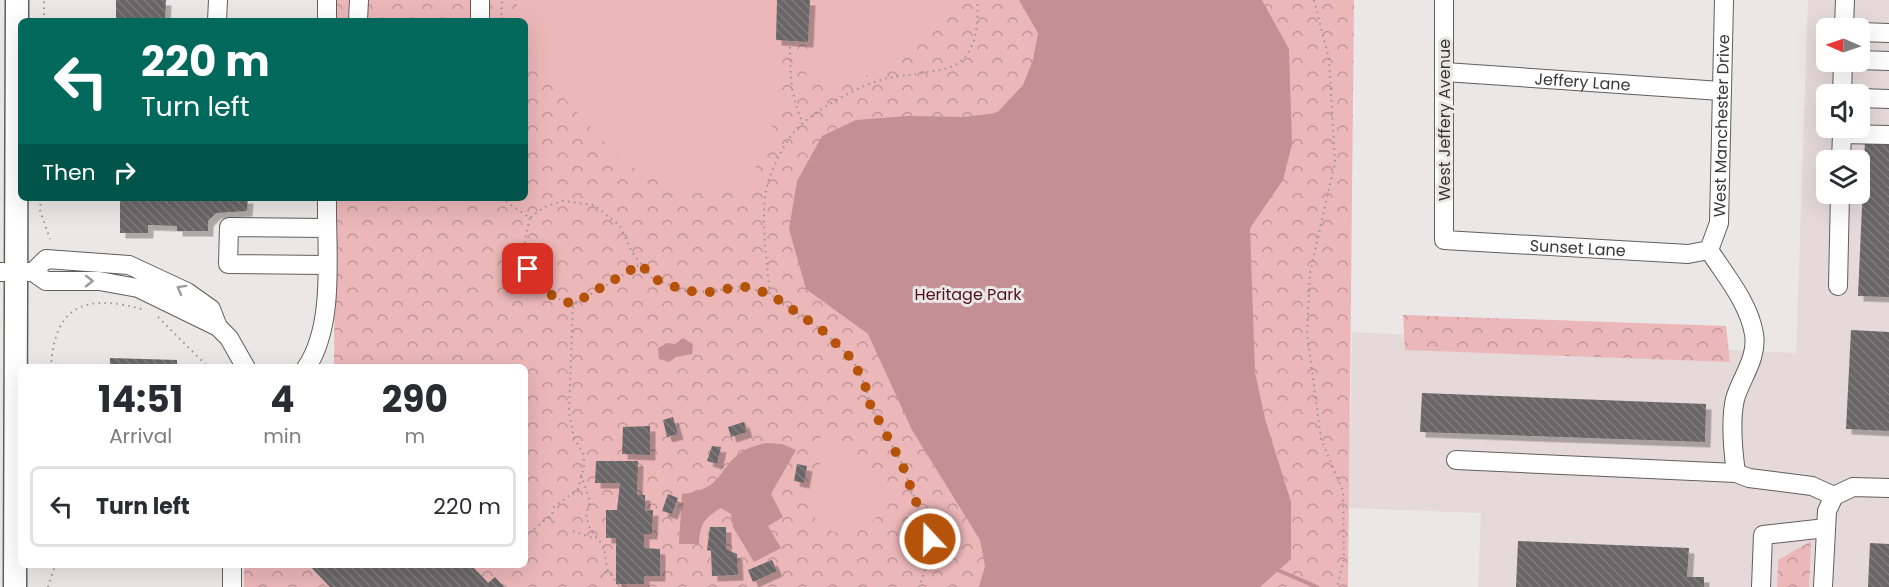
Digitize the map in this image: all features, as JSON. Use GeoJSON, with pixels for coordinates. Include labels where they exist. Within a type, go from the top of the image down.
{"type":"FeatureCollection","features":[{"type":"Feature","properties":{"kind":"main road"},"geometry":{"type":"LineString","coordinates":[[15,587],[17,272],[8,98],[17,0]]}},
{"type":"Feature","properties":{"kind":"street"},"geometry":{"type":"LineString","coordinates":[[217,18],[218,0]]}},
{"type":"Feature","properties":{"kind":"street"},"geometry":{"type":"LineString","coordinates":[[327,0],[327,18]]}},
{"type":"Feature","properties":{"kind":"street"},"geometry":{"type":"LineString","coordinates":[[358,18],[359,0]]}},
{"type":"Feature","properties":{"kind":"street"},"geometry":{"type":"LineString","coordinates":[[480,0],[480,18]]}},
{"type":"Feature","properties":{"kind":"street","name":"West Jeffery Avenue"},"geometry":{"type":"LineString","coordinates":[[1444,0],[1444,240]]}},
{"type":"Feature","properties":{"kind":"street","name":"West Manchester Drive"},"geometry":{"type":"LineString","coordinates":[[1709,250],[1719,223],[1724,0]]}},
{"type":"Feature","properties":{"kind":"street"},"geometry":{"type":"LineString","coordinates":[[1844,18],[1845,0]]}},
{"type":"Feature","properties":{"kind":"street"},"geometry":{"type":"LineString","coordinates":[[1870,32],[1889,33]]}},
{"type":"Feature","properties":{"kind":"street"},"geometry":{"type":"LineString","coordinates":[[1870,60],[1889,61]]}},
{"type":"Feature","properties":{"kind":"street","name":"Jeffery Lane"},"geometry":{"type":"LineString","coordinates":[[1445,72],[1721,91]]}},
{"type":"Feature","properties":{"kind":"street"},"geometry":{"type":"LineString","coordinates":[[1870,98],[1889,99]]}},
{"type":"Feature","properties":{"kind":"street"},"geometry":{"type":"LineString","coordinates":[[1870,133],[1889,135]]}},
{"type":"Feature","properties":{"kind":"street"},"geometry":{"type":"LineString","coordinates":[[309,364],[315,355],[326,308],[327,201]]}},
{"type":"Feature","properties":{"kind":"street"},"geometry":{"type":"LineString","coordinates":[[1838,286],[1840,204]]}},
{"type":"Feature","properties":{"kind":"street"},"geometry":{"type":"LineString","coordinates":[[326,228],[229,227],[228,255],[228,264],[326,265]]}},
{"type":"Feature","properties":{"kind":"street","name":"Sunset Lane"},"geometry":{"type":"LineString","coordinates":[[1444,240],[1688,254],[1709,250]]}},
{"type":"Feature","properties":{"kind":"street"},"geometry":{"type":"LineString","coordinates":[[1709,250],[1736,292],[1751,321],[1755,337],[1753,351],[1735,400],[1736,473]]}},
{"type":"Feature","properties":{"kind":"street"},"geometry":{"type":"LineString","coordinates":[[17,272],[46,281],[99,281],[138,288],[218,327],[229,338],[244,364]]}},
{"type":"Feature","properties":{"kind":"street"},"geometry":{"type":"LineString","coordinates":[[1456,460],[1736,473],[1749,478],[1812,486],[1834,496]]}},
{"type":"Feature","properties":{"kind":"street"},"geometry":{"type":"LineString","coordinates":[[1823,587],[1827,511],[1834,496],[1853,487],[1889,488]]}},
{"type":"Feature","properties":{"kind":"street"},"geometry":{"type":"LineString","coordinates":[[1761,587],[1763,535],[1826,528]]}},
{"type":"Feature","properties":{"kind":"street"},"geometry":{"type":"LineString","coordinates":[[232,568],[232,587]]}},
{"type":"Feature","properties":{"kind":"path"},"geometry":{"type":"LineString","coordinates":[[44,0],[44,18]]}},
{"type":"Feature","properties":{"kind":"path"},"geometry":{"type":"LineString","coordinates":[[501,18],[502,0]]}},
{"type":"Feature","properties":{"kind":"path"},"geometry":{"type":"LineString","coordinates":[[770,294],[765,203],[770,177],[787,142],[802,123],[842,98],[884,78],[955,65],[972,47],[979,16],[977,0]]}},
{"type":"Feature","properties":{"kind":"path"},"geometry":{"type":"LineString","coordinates":[[1314,0],[1329,59],[1335,162],[1310,273],[1307,333],[1321,439],[1343,491],[1344,559],[1337,587]]}},
{"type":"Feature","properties":{"kind":"path"},"geometry":{"type":"LineString","coordinates":[[790,41],[791,86],[794,106],[802,123]]}},
{"type":"Feature","properties":{"kind":"path"},"geometry":{"type":"LineString","coordinates":[[41,201],[40,210],[50,239]]}},
{"type":"Feature","properties":{"kind":"path"},"geometry":{"type":"LineString","coordinates":[[505,201],[530,218]]}},
{"type":"Feature","properties":{"kind":"path"},"geometry":{"type":"LineString","coordinates":[[641,264],[573,304],[554,298],[533,281],[523,257],[524,240],[530,218],[544,207],[563,201],[594,205],[620,226],[632,252],[652,278],[686,291],[710,292],[742,286],[770,294],[822,330],[852,359],[865,385],[870,404],[902,464],[930,539],[929,559],[919,587]]}},
{"type":"Feature","properties":{"kind":"path"},"geometry":{"type":"LineString","coordinates":[[52,364],[55,342],[61,326],[69,312],[78,306],[111,303],[150,312]]}},
{"type":"Feature","properties":{"kind":"path"},"geometry":{"type":"LineString","coordinates":[[528,534],[549,517],[555,507],[578,489],[580,473],[584,467],[584,455],[574,438],[569,412],[573,304]]}},
{"type":"Feature","properties":{"kind":"path"},"geometry":{"type":"LineString","coordinates":[[157,316],[205,364]]}},
{"type":"Feature","properties":{"kind":"path"},"geometry":{"type":"LineString","coordinates":[[580,473],[590,502],[586,514],[587,521],[604,547],[608,569],[620,587]]}},
{"type":"Feature","properties":{"kind":"path"},"geometry":{"type":"LineString","coordinates":[[549,517],[555,524]]}},
{"type":"Feature","properties":{"kind":"path"},"geometry":{"type":"LineString","coordinates":[[573,531],[598,539]]}},
{"type":"Feature","properties":{"kind":"path"},"geometry":{"type":"LineString","coordinates":[[48,587],[54,568]]}},
{"type":"Feature","properties":{"kind":"path"},"geometry":{"type":"LineString","coordinates":[[601,578],[608,569]]}},
{"type":"Feature","properties":{"kind":"shaded area"},"geometry":{"type":"Polygon","coordinates":[[[1019,0],[1262,0],[1289,49],[1292,144],[1283,180],[1250,228],[1255,372],[1265,419],[1291,502],[1291,559],[1260,587],[979,587],[985,566],[980,540],[912,430],[868,334],[806,289],[789,229],[797,181],[822,136],[856,120],[908,116],[964,117],[997,113],[1023,85],[1033,60],[1038,33],[1019,0]]]}},
{"type":"Feature","properties":{"kind":"shaded area"},"geometry":{"type":"Polygon","coordinates":[[[1808,0],[1889,0],[1889,587],[1478,587],[1481,513],[1349,508],[1352,332],[1796,353],[1808,0]]]}},
{"type":"Feature","properties":{"kind":"shaded area"},"geometry":{"type":"Polygon","coordinates":[[[683,338],[693,344],[692,354],[676,357],[669,362],[659,359],[658,348],[667,343],[675,344],[683,338]]]}},
{"type":"Feature","properties":{"kind":"shaded area"},"geometry":{"type":"Polygon","coordinates":[[[766,443],[782,444],[796,450],[771,494],[783,517],[768,526],[781,548],[754,562],[733,527],[731,514],[721,508],[704,522],[700,531],[699,544],[679,544],[682,494],[706,488],[743,451],[766,443]]]}},
{"type":"Feature","properties":{"kind":"green space","name":"Heritage Park"},"geometry":{"type":"Polygon","coordinates":[[[336,0],[1354,0],[1348,587],[244,587],[244,568],[528,568],[528,364],[334,364],[335,201],[528,201],[528,18],[336,18],[336,0]]]}},
{"type":"Feature","properties":{"kind":"green space"},"geometry":{"type":"Polygon","coordinates":[[[517,0],[779,0],[781,104],[748,187],[678,184],[650,177],[622,161],[539,71],[528,52],[528,18],[517,18],[517,0]]]}},
{"type":"Feature","properties":{"kind":"green space"},"geometry":{"type":"Polygon","coordinates":[[[810,0],[947,0],[936,19],[922,36],[889,64],[870,74],[850,80],[828,84],[806,84],[810,0]]]}},
{"type":"Feature","properties":{"kind":"green space"},"geometry":{"type":"Polygon","coordinates":[[[1403,315],[1726,326],[1730,362],[1405,350],[1403,315]]]}},
{"type":"Feature","properties":{"kind":"green space"},"geometry":{"type":"Polygon","coordinates":[[[826,434],[839,436],[853,460],[871,472],[878,480],[883,497],[880,511],[871,523],[859,530],[844,533],[830,530],[818,521],[810,506],[809,493],[821,458],[817,440],[826,434]]]}},
{"type":"Feature","properties":{"kind":"green space"},"geometry":{"type":"Polygon","coordinates":[[[1811,541],[1809,587],[1777,587],[1778,560],[1811,541]]]}},
{"type":"Feature","properties":{"kind":"building"},"geometry":{"type":"Polygon","coordinates":[[[116,0],[166,0],[165,18],[116,18],[116,0]]]}},
{"type":"Feature","properties":{"kind":"building"},"geometry":{"type":"Polygon","coordinates":[[[777,0],[810,0],[808,42],[776,40],[777,0]]]}},
{"type":"Feature","properties":{"kind":"building"},"geometry":{"type":"Polygon","coordinates":[[[1865,140],[1889,141],[1889,297],[1858,296],[1862,204],[1870,204],[1870,150],[1865,150],[1865,140]]]}},
{"type":"Feature","properties":{"kind":"building"},"geometry":{"type":"Polygon","coordinates":[[[120,201],[248,201],[247,211],[216,213],[208,221],[208,231],[177,231],[177,226],[148,225],[148,233],[120,233],[120,201]]]}},
{"type":"Feature","properties":{"kind":"building"},"geometry":{"type":"Polygon","coordinates":[[[1851,330],[1889,332],[1889,431],[1846,429],[1851,330]]]}},
{"type":"Feature","properties":{"kind":"building"},"geometry":{"type":"Polygon","coordinates":[[[110,358],[177,360],[177,364],[110,364],[110,358]]]}},
{"type":"Feature","properties":{"kind":"building"},"geometry":{"type":"Polygon","coordinates":[[[1422,393],[1706,404],[1705,442],[1420,432],[1422,393]]]}},
{"type":"Feature","properties":{"kind":"building"},"geometry":{"type":"Polygon","coordinates":[[[673,417],[678,434],[667,437],[663,420],[673,417]]]}},
{"type":"Feature","properties":{"kind":"building"},"geometry":{"type":"Polygon","coordinates":[[[744,422],[747,432],[731,437],[728,427],[744,422]]]}},
{"type":"Feature","properties":{"kind":"building"},"geometry":{"type":"Polygon","coordinates":[[[650,426],[650,455],[622,454],[623,427],[650,426]]]}},
{"type":"Feature","properties":{"kind":"building"},"geometry":{"type":"Polygon","coordinates":[[[712,446],[721,447],[717,464],[707,461],[712,446]]]}},
{"type":"Feature","properties":{"kind":"building"},"geometry":{"type":"Polygon","coordinates":[[[596,461],[638,461],[637,495],[645,495],[645,511],[653,510],[652,534],[644,534],[644,548],[660,549],[660,576],[644,576],[644,584],[616,584],[616,538],[606,538],[606,510],[617,510],[620,483],[595,483],[596,461]]]}},
{"type":"Feature","properties":{"kind":"building"},"geometry":{"type":"Polygon","coordinates":[[[797,464],[807,466],[804,483],[794,481],[797,464]]]}},
{"type":"Feature","properties":{"kind":"building"},"geometry":{"type":"Polygon","coordinates":[[[668,494],[678,498],[672,514],[662,511],[668,494]]]}},
{"type":"Feature","properties":{"kind":"building"},"geometry":{"type":"Polygon","coordinates":[[[710,527],[726,527],[726,549],[737,554],[738,575],[712,576],[711,551],[707,550],[710,527]]]}},
{"type":"Feature","properties":{"kind":"building"},"geometry":{"type":"Polygon","coordinates":[[[1518,541],[1689,548],[1687,577],[1704,577],[1704,587],[1516,587],[1518,541]]]}},
{"type":"Feature","properties":{"kind":"building"},"geometry":{"type":"Polygon","coordinates":[[[1870,543],[1889,544],[1889,587],[1868,587],[1870,543]]]}},
{"type":"Feature","properties":{"kind":"building"},"geometry":{"type":"Polygon","coordinates":[[[772,560],[777,571],[753,582],[748,570],[772,560]]]}},
{"type":"Feature","properties":{"kind":"building"},"geometry":{"type":"Polygon","coordinates":[[[312,568],[474,568],[488,583],[495,577],[504,587],[330,587],[312,568]]]}},
{"type":"Feature","properties":{"kind":"waterway"},"geometry":{"type":"LineString","coordinates":[[1273,568],[1317,587]]}},
{"type":"Feature","properties":{"kind":"route"},"geometry":{"type":"LineString","coordinates":[[528,269],[533,281],[554,298],[573,304],[641,264],[652,278],[686,291],[710,292],[742,286],[770,294],[822,330],[852,359],[865,385],[870,404],[902,464],[930,539]]}}]}
